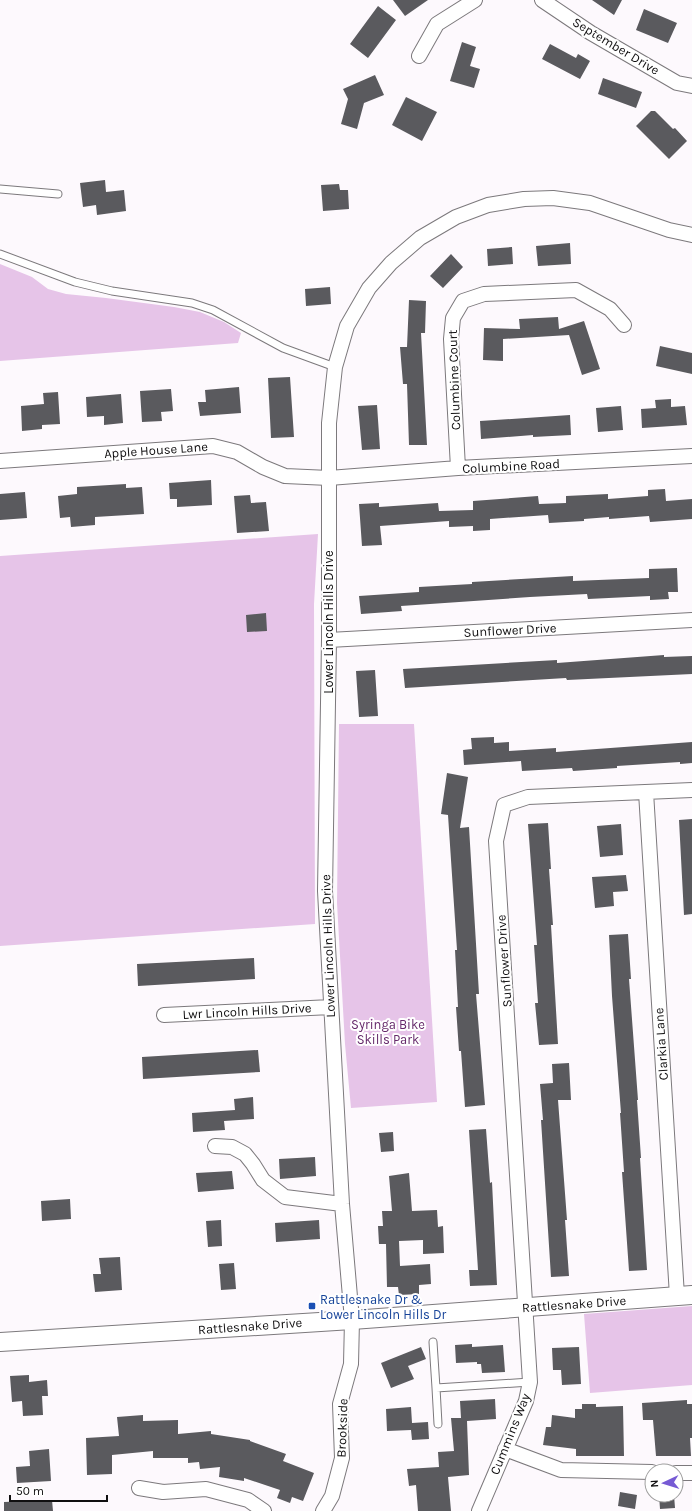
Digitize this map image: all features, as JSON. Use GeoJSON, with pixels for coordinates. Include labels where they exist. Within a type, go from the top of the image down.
{"type":"FeatureCollection","features":[{"type":"Feature","properties":{"kind":"street"},"geometry":{"type":"LineString","coordinates":[[419,56],[437,24],[475,0]]}},
{"type":"Feature","properties":{"kind":"street","name":"September Drive"},"geometry":{"type":"LineString","coordinates":[[542,0],[591,33],[677,83],[692,86]]}},
{"type":"Feature","properties":{"kind":"street","name":"Lower Lincoln Hills Drive"},"geometry":{"type":"LineString","coordinates":[[352,1320],[342,1204],[325,891],[329,640],[329,423],[335,367],[347,326],[369,288],[391,262],[420,238],[456,217],[488,205],[524,199],[553,198],[590,203],[669,230],[692,235]]}},
{"type":"Feature","properties":{"kind":"street","name":"Columbine Court"},"geometry":{"type":"LineString","coordinates":[[458,468],[451,339],[453,318],[463,301],[484,294],[576,290],[610,309],[624,325]]}},
{"type":"Feature","properties":{"kind":"street","name":"Apple House Lane"},"geometry":{"type":"LineString","coordinates":[[0,461],[213,446],[237,452],[263,467],[285,476],[329,478]]}},
{"type":"Feature","properties":{"kind":"street","name":"Columbine Road"},"geometry":{"type":"LineString","coordinates":[[329,478],[458,468],[692,456]]}},
{"type":"Feature","properties":{"kind":"street","name":"Sunflower Drive"},"geometry":{"type":"LineString","coordinates":[[329,640],[692,620]]}},
{"type":"Feature","properties":{"kind":"street","name":"Sunflower Drive"},"geometry":{"type":"LineString","coordinates":[[525,1307],[496,841],[504,805],[528,797],[692,790]]}},
{"type":"Feature","properties":{"kind":"street","name":"Clarkia Lane"},"geometry":{"type":"LineString","coordinates":[[646,792],[684,1296]]}},
{"type":"Feature","properties":{"kind":"street","name":"Lwr Lincoln Hills Drive"},"geometry":{"type":"LineString","coordinates":[[164,1015],[331,1007]]}},
{"type":"Feature","properties":{"kind":"street"},"geometry":{"type":"LineString","coordinates":[[215,1146],[232,1148],[244,1154],[264,1180],[286,1197],[342,1204]]}},
{"type":"Feature","properties":{"kind":"street","name":"Rattlesnake Drive"},"geometry":{"type":"LineString","coordinates":[[0,1342],[352,1320],[684,1296]]}},
{"type":"Feature","properties":{"kind":"street","name":"Cummins Way"},"geometry":{"type":"LineString","coordinates":[[479,1511],[526,1401],[530,1382],[525,1307]]}},
{"type":"Feature","properties":{"kind":"street","name":"Brookside"},"geometry":{"type":"LineString","coordinates":[[323,1511],[332,1496],[342,1458],[340,1404],[351,1364],[352,1320]]}},
{"type":"Feature","properties":{"kind":"street"},"geometry":{"type":"LineString","coordinates":[[505,1449],[561,1470],[644,1472]]}},
{"type":"Feature","properties":{"kind":"street"},"geometry":{"type":"LineString","coordinates":[[139,1488],[163,1492],[206,1490],[248,1500],[264,1511]]}},
{"type":"Feature","properties":{"kind":"lane"},"geometry":{"type":"LineString","coordinates":[[0,190],[58,194]]}},
{"type":"Feature","properties":{"kind":"lane"},"geometry":{"type":"LineString","coordinates":[[0,254],[75,282],[112,291],[192,303],[213,310],[283,348],[335,367]]}},
{"type":"Feature","properties":{"kind":"lane"},"geometry":{"type":"LineString","coordinates":[[433,1342],[438,1424]]}},
{"type":"Feature","properties":{"kind":"lane"},"geometry":{"type":"LineString","coordinates":[[436,1388],[530,1382]]}},
{"type":"Feature","properties":{"kind":"green space"},"geometry":{"type":"Polygon","coordinates":[[[0,264],[32,277],[48,289],[66,294],[174,307],[200,312],[224,322],[241,333],[238,343],[0,361],[0,264]]]}},
{"type":"Feature","properties":{"kind":"green space"},"geometry":{"type":"Polygon","coordinates":[[[318,534],[314,604],[315,924],[0,946],[0,556],[318,534]]]}},
{"type":"Feature","properties":{"kind":"green space","name":"Syringa Bike Skills Park"},"geometry":{"type":"Polygon","coordinates":[[[339,724],[414,724],[437,1102],[351,1108],[345,1044],[337,903],[339,724]]]}},
{"type":"Feature","properties":{"kind":"green space"},"geometry":{"type":"Polygon","coordinates":[[[692,1306],[692,1385],[590,1393],[584,1314],[692,1306]]]}},
{"type":"Feature","properties":{"kind":"building"},"geometry":{"type":"Polygon","coordinates":[[[393,0],[428,0],[405,16],[393,0]]]}},
{"type":"Feature","properties":{"kind":"building"},"geometry":{"type":"Polygon","coordinates":[[[592,0],[622,0],[614,15],[592,0]]]}},
{"type":"Feature","properties":{"kind":"building"},"geometry":{"type":"Polygon","coordinates":[[[378,6],[396,20],[368,58],[350,44],[378,6]]]}},
{"type":"Feature","properties":{"kind":"building"},"geometry":{"type":"Polygon","coordinates":[[[644,9],[677,23],[668,43],[636,30],[644,9]]]}},
{"type":"Feature","properties":{"kind":"building"},"geometry":{"type":"Polygon","coordinates":[[[462,42],[476,47],[470,66],[480,69],[474,88],[450,81],[462,42]]]}},
{"type":"Feature","properties":{"kind":"building"},"geometry":{"type":"Polygon","coordinates":[[[550,44],[576,58],[578,54],[590,61],[580,79],[542,59],[550,44]]]}},
{"type":"Feature","properties":{"kind":"building"},"geometry":{"type":"Polygon","coordinates":[[[375,75],[384,95],[364,103],[357,129],[341,124],[348,99],[343,89],[375,75]]]}},
{"type":"Feature","properties":{"kind":"building"},"geometry":{"type":"Polygon","coordinates":[[[603,78],[642,92],[636,108],[598,94],[603,78]]]}},
{"type":"Feature","properties":{"kind":"building"},"geometry":{"type":"Polygon","coordinates":[[[406,97],[437,112],[422,141],[392,125],[406,97]]]}},
{"type":"Feature","properties":{"kind":"building"},"geometry":{"type":"Polygon","coordinates":[[[651,111],[655,111],[673,129],[675,128],[687,141],[669,159],[636,126],[651,111]]]}},
{"type":"Feature","properties":{"kind":"building"},"geometry":{"type":"Polygon","coordinates":[[[105,180],[106,192],[124,190],[126,211],[97,215],[96,205],[83,207],[80,183],[105,180]]]}},
{"type":"Feature","properties":{"kind":"building"},"geometry":{"type":"Polygon","coordinates":[[[339,184],[340,190],[348,190],[349,209],[323,211],[321,185],[339,184]]]}},
{"type":"Feature","properties":{"kind":"building"},"geometry":{"type":"Polygon","coordinates":[[[570,243],[571,264],[538,266],[536,246],[570,243]]]}},
{"type":"Feature","properties":{"kind":"building"},"geometry":{"type":"Polygon","coordinates":[[[512,247],[513,264],[488,266],[487,249],[512,247]]]}},
{"type":"Feature","properties":{"kind":"building"},"geometry":{"type":"Polygon","coordinates":[[[451,254],[463,267],[443,288],[430,276],[451,254]]]}},
{"type":"Feature","properties":{"kind":"building"},"geometry":{"type":"Polygon","coordinates":[[[330,287],[331,304],[306,306],[305,289],[330,287]]]}},
{"type":"Feature","properties":{"kind":"building"},"geometry":{"type":"Polygon","coordinates":[[[409,300],[426,301],[425,333],[421,333],[427,445],[409,445],[407,384],[403,384],[400,347],[407,347],[409,300]]]}},
{"type":"Feature","properties":{"kind":"building"},"geometry":{"type":"Polygon","coordinates":[[[558,317],[559,329],[584,321],[600,369],[582,375],[569,335],[503,339],[503,361],[483,360],[484,328],[520,329],[519,319],[558,317]]]}},
{"type":"Feature","properties":{"kind":"building"},"geometry":{"type":"Polygon","coordinates":[[[660,346],[692,353],[692,374],[656,366],[660,346]]]}},
{"type":"Feature","properties":{"kind":"building"},"geometry":{"type":"Polygon","coordinates":[[[290,377],[294,437],[271,438],[268,378],[290,377]]]}},
{"type":"Feature","properties":{"kind":"building"},"geometry":{"type":"Polygon","coordinates":[[[239,387],[241,413],[200,416],[198,402],[206,402],[205,390],[239,387]]]}},
{"type":"Feature","properties":{"kind":"building"},"geometry":{"type":"Polygon","coordinates":[[[171,389],[173,411],[161,412],[162,421],[142,422],[140,391],[171,389]]]}},
{"type":"Feature","properties":{"kind":"building"},"geometry":{"type":"Polygon","coordinates":[[[58,392],[60,424],[42,425],[42,429],[22,431],[21,406],[44,404],[43,393],[58,392]]]}},
{"type":"Feature","properties":{"kind":"building"},"geometry":{"type":"Polygon","coordinates":[[[121,394],[123,423],[104,425],[104,416],[87,417],[86,397],[121,394]]]}},
{"type":"Feature","properties":{"kind":"building"},"geometry":{"type":"Polygon","coordinates":[[[671,399],[671,407],[685,406],[687,425],[642,428],[641,409],[656,408],[655,400],[671,399]]]}},
{"type":"Feature","properties":{"kind":"building"},"geometry":{"type":"Polygon","coordinates":[[[377,405],[380,449],[362,450],[358,406],[377,405]]]}},
{"type":"Feature","properties":{"kind":"building"},"geometry":{"type":"Polygon","coordinates":[[[621,406],[623,430],[598,432],[596,408],[621,406]]]}},
{"type":"Feature","properties":{"kind":"building"},"geometry":{"type":"Polygon","coordinates":[[[570,415],[571,435],[533,437],[533,435],[481,439],[480,421],[570,415]]]}},
{"type":"Feature","properties":{"kind":"building"},"geometry":{"type":"Polygon","coordinates":[[[211,480],[212,505],[177,507],[177,499],[170,499],[169,483],[211,480]]]}},
{"type":"Feature","properties":{"kind":"building"},"geometry":{"type":"Polygon","coordinates":[[[126,484],[126,488],[142,487],[144,514],[95,517],[95,525],[71,527],[70,517],[60,518],[58,496],[77,494],[77,487],[126,484]]]}},
{"type":"Feature","properties":{"kind":"building"},"geometry":{"type":"Polygon","coordinates":[[[665,489],[666,501],[692,499],[692,519],[650,522],[649,516],[609,519],[609,517],[584,519],[584,521],[549,523],[548,515],[490,519],[490,530],[473,531],[473,526],[449,527],[449,521],[380,526],[382,545],[362,546],[359,504],[379,503],[379,507],[438,503],[439,511],[473,510],[473,501],[538,496],[539,504],[566,503],[566,496],[608,494],[608,499],[648,496],[648,490],[665,489]]]}},
{"type":"Feature","properties":{"kind":"building"},"geometry":{"type":"Polygon","coordinates":[[[25,492],[27,518],[0,520],[0,494],[25,492]]]}},
{"type":"Feature","properties":{"kind":"building"},"geometry":{"type":"Polygon","coordinates":[[[250,495],[251,503],[266,502],[269,531],[237,533],[234,496],[250,495]]]}},
{"type":"Feature","properties":{"kind":"building"},"geometry":{"type":"Polygon","coordinates":[[[677,568],[678,592],[668,592],[669,599],[650,600],[650,596],[588,599],[587,594],[401,606],[402,611],[361,614],[359,596],[419,592],[419,587],[472,584],[472,582],[573,576],[573,581],[649,578],[649,569],[677,568]]]}},
{"type":"Feature","properties":{"kind":"building"},"geometry":{"type":"Polygon","coordinates":[[[266,613],[267,631],[247,632],[246,615],[266,613]]]}},
{"type":"Feature","properties":{"kind":"building"},"geometry":{"type":"Polygon","coordinates":[[[664,655],[664,657],[692,656],[692,674],[567,680],[566,678],[405,688],[403,669],[557,660],[557,663],[664,655]]]}},
{"type":"Feature","properties":{"kind":"building"},"geometry":{"type":"Polygon","coordinates":[[[375,670],[378,716],[359,717],[356,671],[375,670]]]}},
{"type":"Feature","properties":{"kind":"building"},"geometry":{"type":"Polygon","coordinates":[[[494,737],[494,743],[509,742],[509,751],[556,748],[556,752],[692,742],[692,763],[680,764],[680,762],[617,766],[617,768],[573,771],[572,768],[522,771],[521,761],[464,765],[463,750],[472,749],[471,738],[494,737]]]}},
{"type":"Feature","properties":{"kind":"building"},"geometry":{"type":"Polygon","coordinates":[[[447,773],[468,777],[460,828],[469,827],[479,994],[476,994],[485,1105],[465,1107],[456,1007],[458,1007],[455,950],[457,950],[448,815],[441,814],[447,773]]]}},
{"type":"Feature","properties":{"kind":"building"},"geometry":{"type":"Polygon","coordinates":[[[692,819],[692,914],[684,915],[679,820],[692,819]]]}},
{"type":"Feature","properties":{"kind":"building"},"geometry":{"type":"Polygon","coordinates":[[[548,823],[551,869],[549,869],[553,925],[551,925],[558,1044],[539,1045],[535,1003],[538,1003],[534,945],[537,945],[528,824],[548,823]]]}},
{"type":"Feature","properties":{"kind":"building"},"geometry":{"type":"Polygon","coordinates":[[[621,824],[623,855],[600,857],[597,826],[621,824]]]}},
{"type":"Feature","properties":{"kind":"building"},"geometry":{"type":"Polygon","coordinates":[[[626,875],[628,891],[613,892],[614,906],[595,908],[592,877],[626,875]]]}},
{"type":"Feature","properties":{"kind":"building"},"geometry":{"type":"Polygon","coordinates":[[[628,934],[631,979],[629,979],[638,1100],[647,1270],[629,1271],[622,1172],[624,1172],[621,1113],[609,935],[628,934]]]}},
{"type":"Feature","properties":{"kind":"building"},"geometry":{"type":"Polygon","coordinates":[[[254,958],[255,979],[138,986],[137,964],[254,958]]]}},
{"type":"Feature","properties":{"kind":"building"},"geometry":{"type":"Polygon","coordinates":[[[258,1050],[260,1072],[143,1079],[142,1057],[258,1050]]]}},
{"type":"Feature","properties":{"kind":"building"},"geometry":{"type":"Polygon","coordinates":[[[569,1063],[571,1100],[558,1100],[567,1220],[565,1220],[569,1276],[551,1277],[540,1084],[553,1083],[552,1064],[569,1063]]]}},
{"type":"Feature","properties":{"kind":"building"},"geometry":{"type":"Polygon","coordinates":[[[253,1097],[254,1119],[224,1121],[225,1130],[193,1132],[192,1113],[235,1110],[234,1099],[253,1097]]]}},
{"type":"Feature","properties":{"kind":"building"},"geometry":{"type":"Polygon","coordinates":[[[486,1129],[490,1183],[492,1182],[497,1285],[470,1286],[469,1270],[478,1270],[469,1130],[486,1129]]]}},
{"type":"Feature","properties":{"kind":"building"},"geometry":{"type":"Polygon","coordinates":[[[393,1132],[394,1151],[381,1152],[379,1133],[393,1132]]]}},
{"type":"Feature","properties":{"kind":"building"},"geometry":{"type":"Polygon","coordinates":[[[315,1157],[316,1176],[280,1179],[279,1159],[315,1157]]]}},
{"type":"Feature","properties":{"kind":"building"},"geometry":{"type":"Polygon","coordinates":[[[232,1171],[234,1189],[198,1192],[196,1173],[232,1171]]]}},
{"type":"Feature","properties":{"kind":"building"},"geometry":{"type":"Polygon","coordinates":[[[409,1173],[412,1211],[437,1210],[438,1227],[443,1226],[444,1253],[423,1254],[423,1240],[399,1241],[400,1266],[430,1264],[431,1284],[419,1285],[419,1294],[399,1295],[398,1287],[387,1287],[386,1244],[379,1244],[378,1226],[383,1226],[382,1211],[392,1211],[389,1176],[409,1173]]]}},
{"type":"Feature","properties":{"kind":"building"},"geometry":{"type":"Polygon","coordinates":[[[70,1199],[71,1219],[42,1221],[41,1201],[70,1199]]]}},
{"type":"Feature","properties":{"kind":"building"},"geometry":{"type":"Polygon","coordinates":[[[221,1220],[222,1246],[208,1247],[206,1221],[221,1220]]]}},
{"type":"Feature","properties":{"kind":"building"},"geometry":{"type":"Polygon","coordinates":[[[319,1220],[320,1239],[276,1242],[275,1223],[319,1220]]]}},
{"type":"Feature","properties":{"kind":"building"},"geometry":{"type":"Polygon","coordinates":[[[120,1257],[122,1290],[95,1292],[93,1274],[101,1274],[99,1258],[120,1257]]]}},
{"type":"Feature","properties":{"kind":"building"},"geometry":{"type":"Polygon","coordinates":[[[234,1263],[236,1289],[221,1290],[219,1264],[234,1263]]]}},
{"type":"Feature","properties":{"kind":"building"},"geometry":{"type":"Polygon","coordinates":[[[472,1344],[472,1347],[503,1345],[505,1372],[482,1373],[481,1364],[477,1364],[477,1362],[456,1363],[455,1345],[472,1344]]]}},
{"type":"Feature","properties":{"kind":"building"},"geometry":{"type":"Polygon","coordinates":[[[421,1347],[426,1359],[408,1366],[414,1379],[391,1388],[381,1363],[421,1347]]]}},
{"type":"Feature","properties":{"kind":"building"},"geometry":{"type":"Polygon","coordinates":[[[579,1347],[581,1384],[562,1385],[561,1370],[553,1370],[552,1348],[579,1347]]]}},
{"type":"Feature","properties":{"kind":"building"},"geometry":{"type":"Polygon","coordinates":[[[29,1375],[29,1382],[47,1380],[48,1396],[42,1396],[43,1415],[23,1416],[22,1401],[12,1402],[10,1376],[29,1375]]]}},
{"type":"Feature","properties":{"kind":"building"},"geometry":{"type":"Polygon","coordinates":[[[495,1399],[496,1419],[467,1421],[469,1475],[448,1477],[451,1511],[418,1511],[416,1485],[409,1486],[407,1469],[439,1467],[438,1452],[454,1451],[451,1418],[461,1418],[460,1401],[495,1399]]]}},
{"type":"Feature","properties":{"kind":"building"},"geometry":{"type":"Polygon","coordinates":[[[687,1400],[687,1404],[692,1404],[692,1438],[690,1438],[691,1456],[656,1456],[653,1420],[643,1420],[642,1403],[687,1400]]]}},
{"type":"Feature","properties":{"kind":"building"},"geometry":{"type":"Polygon","coordinates":[[[582,1404],[596,1404],[596,1407],[623,1406],[624,1456],[576,1456],[576,1449],[543,1445],[546,1427],[551,1427],[552,1415],[575,1418],[575,1409],[582,1409],[582,1404]]]}},
{"type":"Feature","properties":{"kind":"building"},"geometry":{"type":"Polygon","coordinates":[[[411,1407],[412,1423],[428,1422],[429,1439],[412,1440],[411,1430],[387,1431],[386,1409],[411,1407]]]}},
{"type":"Feature","properties":{"kind":"building"},"geometry":{"type":"Polygon","coordinates":[[[143,1415],[143,1421],[178,1420],[178,1434],[211,1431],[211,1434],[250,1440],[286,1454],[283,1461],[314,1473],[303,1501],[292,1497],[290,1503],[277,1498],[280,1490],[244,1478],[244,1481],[219,1477],[220,1467],[200,1469],[199,1462],[188,1463],[188,1458],[153,1458],[153,1451],[112,1455],[112,1474],[87,1475],[86,1438],[119,1436],[117,1417],[143,1415]]]}},
{"type":"Feature","properties":{"kind":"building"},"geometry":{"type":"Polygon","coordinates":[[[49,1449],[51,1481],[17,1483],[16,1467],[30,1466],[29,1451],[49,1449]]]}},
{"type":"Feature","properties":{"kind":"building"},"geometry":{"type":"Polygon","coordinates":[[[620,1492],[637,1495],[635,1509],[618,1506],[620,1492]]]}},
{"type":"Feature","properties":{"kind":"building"},"geometry":{"type":"Polygon","coordinates":[[[52,1500],[53,1511],[4,1511],[4,1502],[52,1500]]]}},
{"type":"Feature","properties":{"kind":"building"},"geometry":{"type":"Polygon","coordinates":[[[660,1503],[675,1503],[675,1508],[660,1509],[660,1503]]]}},
{"type":"Feature","properties":{"kind":"place","name":"Rattlesnake Dr & Lower Lincoln Hills Dr"},"geometry":{"type":"Point","coordinates":[312,1306]}}]}
